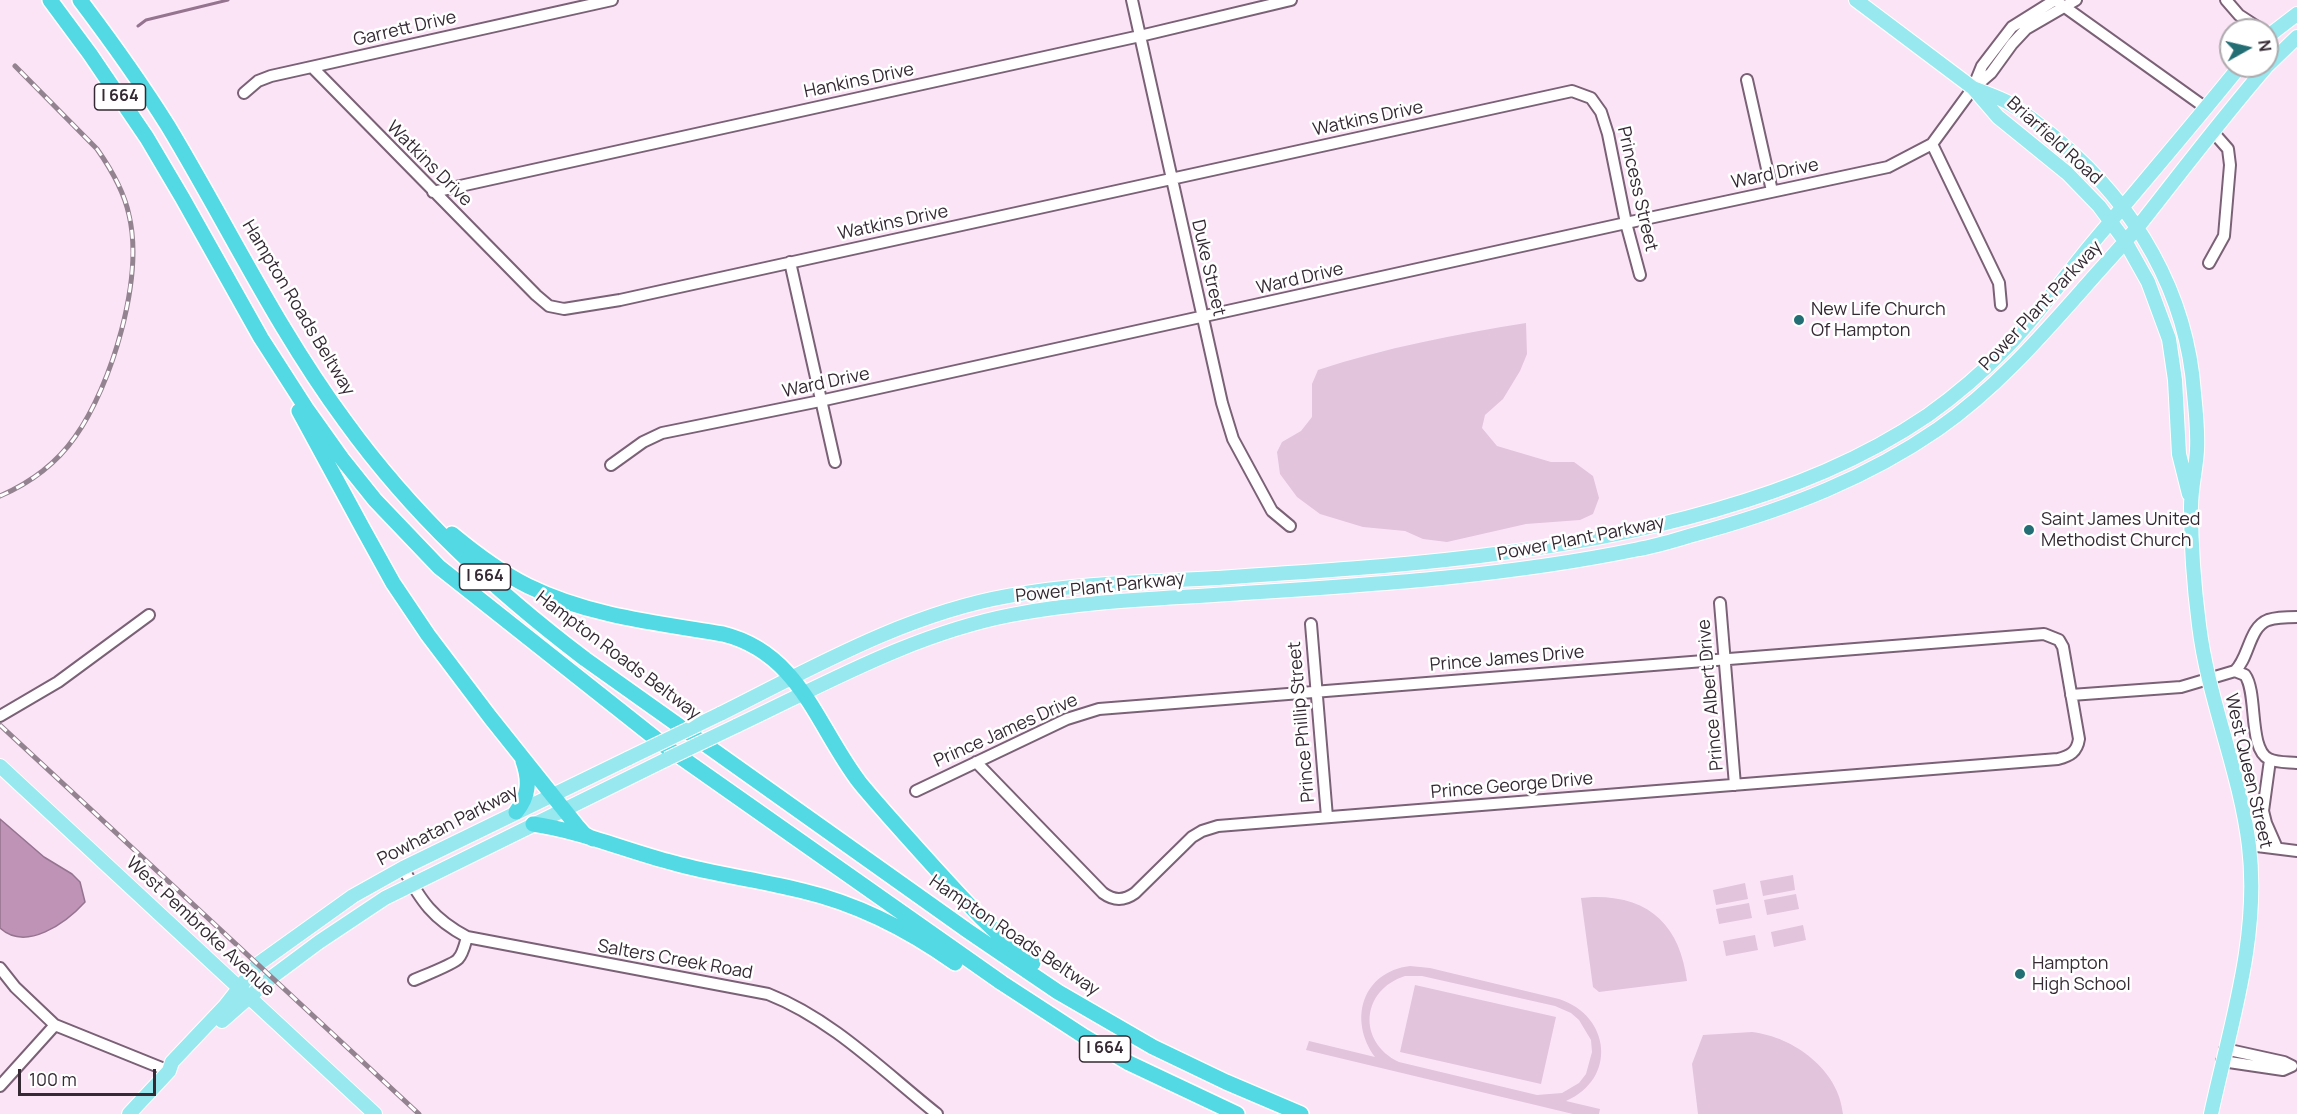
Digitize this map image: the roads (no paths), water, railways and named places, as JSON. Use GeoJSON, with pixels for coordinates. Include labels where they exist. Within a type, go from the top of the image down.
{"type":"FeatureCollection","features":[{"type":"Feature","properties":{"kind":"highway","name":"I 664"},"geometry":{"type":"LineString","coordinates":[[50,0],[147,138],[261,338],[306,408],[375,500],[439,567],[665,746],[1002,983],[1085,1037],[1130,1063],[1237,1114]]}},
{"type":"Feature","properties":{"kind":"highway","name":"Hampton Roads Beltway"},"geometry":{"type":"LineString","coordinates":[[80,0],[167,125],[300,353],[343,419],[397,488],[471,565],[538,623],[633,693],[1058,992],[1153,1047],[1226,1082],[1302,1114]]}},
{"type":"Feature","properties":{"kind":"highway"},"geometry":{"type":"LineString","coordinates":[[261,338],[311,435],[393,583],[428,635],[523,758],[584,834],[593,839]]}},
{"type":"Feature","properties":{"kind":"highway"},"geometry":{"type":"LineString","coordinates":[[397,488],[484,560],[526,586],[596,612],[740,638],[756,646],[792,678],[805,694],[837,748],[869,794],[964,900],[1000,937],[1041,969],[1058,992]]}},
{"type":"Feature","properties":{"kind":"highway"},"geometry":{"type":"LineString","coordinates":[[516,812],[524,802],[527,792],[527,776],[523,758]]}},
{"type":"Feature","properties":{"kind":"highway"},"geometry":{"type":"LineString","coordinates":[[533,824],[593,839],[674,864],[806,891],[838,901],[887,922],[966,970],[1002,983]]}},
{"type":"Feature","properties":{"kind":"main road","name":"Briarfield Road"},"geometry":{"type":"LineString","coordinates":[[1856,0],[1973,88],[1998,117],[2067,173],[2111,221]]}},
{"type":"Feature","properties":{"kind":"main road"},"geometry":{"type":"LineString","coordinates":[[2279,26],[2297,14]]}},
{"type":"Feature","properties":{"kind":"main road","name":"Power Plant Parkway"},"geometry":{"type":"LineString","coordinates":[[2279,54],[2297,37]]}},
{"type":"Feature","properties":{"kind":"main road","name":"Power Plant Parkway"},"geometry":{"type":"LineString","coordinates":[[792,678],[907,625],[971,604],[1004,597],[1070,587],[1323,571],[1481,557],[1558,546],[1683,520],[1785,489],[1845,464],[1932,412],[2008,346],[2230,78]]}},
{"type":"Feature","properties":{"kind":"main road","name":"Power Plant Parkway"},"geometry":{"type":"LineString","coordinates":[[805,694],[915,643],[1012,615],[1078,605],[1396,583],[1494,573],[1643,548],[1760,516],[1823,493],[1913,445],[1950,420],[2019,361],[2138,227],[2257,78]]}},
{"type":"Feature","properties":{"kind":"main road","name":"Briarfield Road"},"geometry":{"type":"LineString","coordinates":[[1973,88],[2009,103],[2052,136],[2090,169],[2124,207],[2138,227]]}},
{"type":"Feature","properties":{"kind":"main road","name":"West Queen Street"},"geometry":{"type":"LineString","coordinates":[[2111,221],[2148,282],[2169,339],[2175,380],[2179,454],[2191,505],[2199,624],[2208,679],[2240,800],[2249,845],[2252,888],[2250,930],[2211,1114]]}},
{"type":"Feature","properties":{"kind":"main road","name":"West Queen Street"},"geometry":{"type":"LineString","coordinates":[[2138,227],[2167,280],[2188,344],[2193,380],[2197,449],[2191,505]]}},
{"type":"Feature","properties":{"kind":"main road","name":"Powhatan Parkway"},"geometry":{"type":"LineString","coordinates":[[245,992],[258,964],[322,917],[403,868],[792,678]]}},
{"type":"Feature","properties":{"kind":"main road","name":"Powhatan Parkway"},"geometry":{"type":"LineString","coordinates":[[129,1114],[169,1071],[172,1062],[245,992],[361,912],[411,883],[805,694]]}},
{"type":"Feature","properties":{"kind":"main road","name":"West Pembroke Avenue"},"geometry":{"type":"LineString","coordinates":[[0,766],[375,1114]]}},
{"type":"Feature","properties":{"kind":"street","name":"Garrett Drive"},"geometry":{"type":"LineString","coordinates":[[244,93],[264,78],[612,0]]}},
{"type":"Feature","properties":{"kind":"street","name":"Duke Street"},"geometry":{"type":"LineString","coordinates":[[1132,0],[1222,403],[1233,439],[1272,511],[1290,526]]}},
{"type":"Feature","properties":{"kind":"street","name":"Hankins Drive"},"geometry":{"type":"LineString","coordinates":[[433,192],[1140,36],[1291,0]]}},
{"type":"Feature","properties":{"kind":"street","name":"Ward Drive"},"geometry":{"type":"LineString","coordinates":[[611,465],[635,447],[662,433],[820,401],[1887,167],[1932,144],[1973,88],[1991,73],[2026,28],[2057,2],[2076,0]]}},
{"type":"Feature","properties":{"kind":"street"},"geometry":{"type":"LineString","coordinates":[[2226,0],[2243,18]]}},
{"type":"Feature","properties":{"kind":"street"},"geometry":{"type":"LineString","coordinates":[[2057,2],[2206,108]]}},
{"type":"Feature","properties":{"kind":"street","name":"Watkins Drive"},"geometry":{"type":"LineString","coordinates":[[312,67],[536,295],[549,306],[564,309],[620,300],[1572,91]]}},
{"type":"Feature","properties":{"kind":"street"},"geometry":{"type":"LineString","coordinates":[[1747,80],[1772,191]]}},
{"type":"Feature","properties":{"kind":"street","name":"Princess Street"},"geometry":{"type":"LineString","coordinates":[[1572,91],[1591,99],[1601,112],[1640,275]]}},
{"type":"Feature","properties":{"kind":"street"},"geometry":{"type":"LineString","coordinates":[[2210,263],[2224,236],[2230,165],[2228,149],[2213,132]]}},
{"type":"Feature","properties":{"kind":"street"},"geometry":{"type":"LineString","coordinates":[[1932,144],[1999,283],[2001,305]]}},
{"type":"Feature","properties":{"kind":"street"},"geometry":{"type":"LineString","coordinates":[[790,262],[835,462]]}},
{"type":"Feature","properties":{"kind":"street","name":"Prince Albert Drive"},"geometry":{"type":"LineString","coordinates":[[1720,603],[1735,785]]}},
{"type":"Feature","properties":{"kind":"street"},"geometry":{"type":"LineString","coordinates":[[0,716],[58,682],[148,615]]}},
{"type":"Feature","properties":{"kind":"street"},"geometry":{"type":"LineString","coordinates":[[2071,695],[2181,687],[2235,671],[2241,665],[2257,630],[2264,622],[2274,618],[2297,616]]}},
{"type":"Feature","properties":{"kind":"street","name":"Prince Phillip Street"},"geometry":{"type":"LineString","coordinates":[[1311,624],[1327,817]]}},
{"type":"Feature","properties":{"kind":"street","name":"Prince James Drive"},"geometry":{"type":"LineString","coordinates":[[916,791],[1087,711],[1317,691],[2044,634],[2052,635],[2063,647],[2071,695]]}},
{"type":"Feature","properties":{"kind":"street"},"geometry":{"type":"LineString","coordinates":[[2235,671],[2242,673],[2248,679],[2262,752],[2270,760],[2297,763]]}},
{"type":"Feature","properties":{"kind":"street","name":"Prince George Drive"},"geometry":{"type":"LineString","coordinates":[[976,762],[1103,893],[1118,900],[1128,898],[1135,893],[1192,837],[1211,827],[2065,758],[2075,750],[2079,739],[2071,695]]}},
{"type":"Feature","properties":{"kind":"street"},"geometry":{"type":"LineString","coordinates":[[2270,760],[2263,811],[2277,848]]}},
{"type":"Feature","properties":{"kind":"street"},"geometry":{"type":"LineString","coordinates":[[2249,845],[2297,851]]}},
{"type":"Feature","properties":{"kind":"street","name":"Salters Creek Road"},"geometry":{"type":"LineString","coordinates":[[403,868],[411,883],[439,920],[467,937],[768,994],[792,1003],[823,1022],[937,1114]]}},
{"type":"Feature","properties":{"kind":"street"},"geometry":{"type":"LineString","coordinates":[[414,980],[434,970],[454,964],[460,957],[467,937]]}},
{"type":"Feature","properties":{"kind":"street"},"geometry":{"type":"LineString","coordinates":[[0,968],[15,987],[55,1025],[169,1071]]}},
{"type":"Feature","properties":{"kind":"street"},"geometry":{"type":"LineString","coordinates":[[0,1086],[55,1025]]}},
{"type":"Feature","properties":{"kind":"street"},"geometry":{"type":"LineString","coordinates":[[2224,1055],[2283,1070],[2294,1066]]}},
{"type":"Feature","properties":{"kind":"waterway"},"geometry":{"type":"LineString","coordinates":[[138,26],[146,20],[228,0]]}},
{"type":"Feature","properties":{"kind":"railway"},"geometry":{"type":"LineString","coordinates":[[0,496],[32,479],[51,464],[68,447],[89,415],[112,361],[122,330],[132,269],[133,240],[129,215],[124,197],[112,172],[97,149],[15,66]]}},
{"type":"Feature","properties":{"kind":"railway"},"geometry":{"type":"LineString","coordinates":[[0,725],[419,1114]]}},
{"type":"Feature","properties":{"kind":"place","name":"New Life Church Of Hampton"},"geometry":{"type":"Point","coordinates":[1799,320]}},
{"type":"Feature","properties":{"kind":"place","name":"Saint James United Methodist Church"},"geometry":{"type":"Point","coordinates":[2029,530]}},
{"type":"Feature","properties":{"kind":"place","name":"Hampton High School"},"geometry":{"type":"Point","coordinates":[2020,974]}}]}
